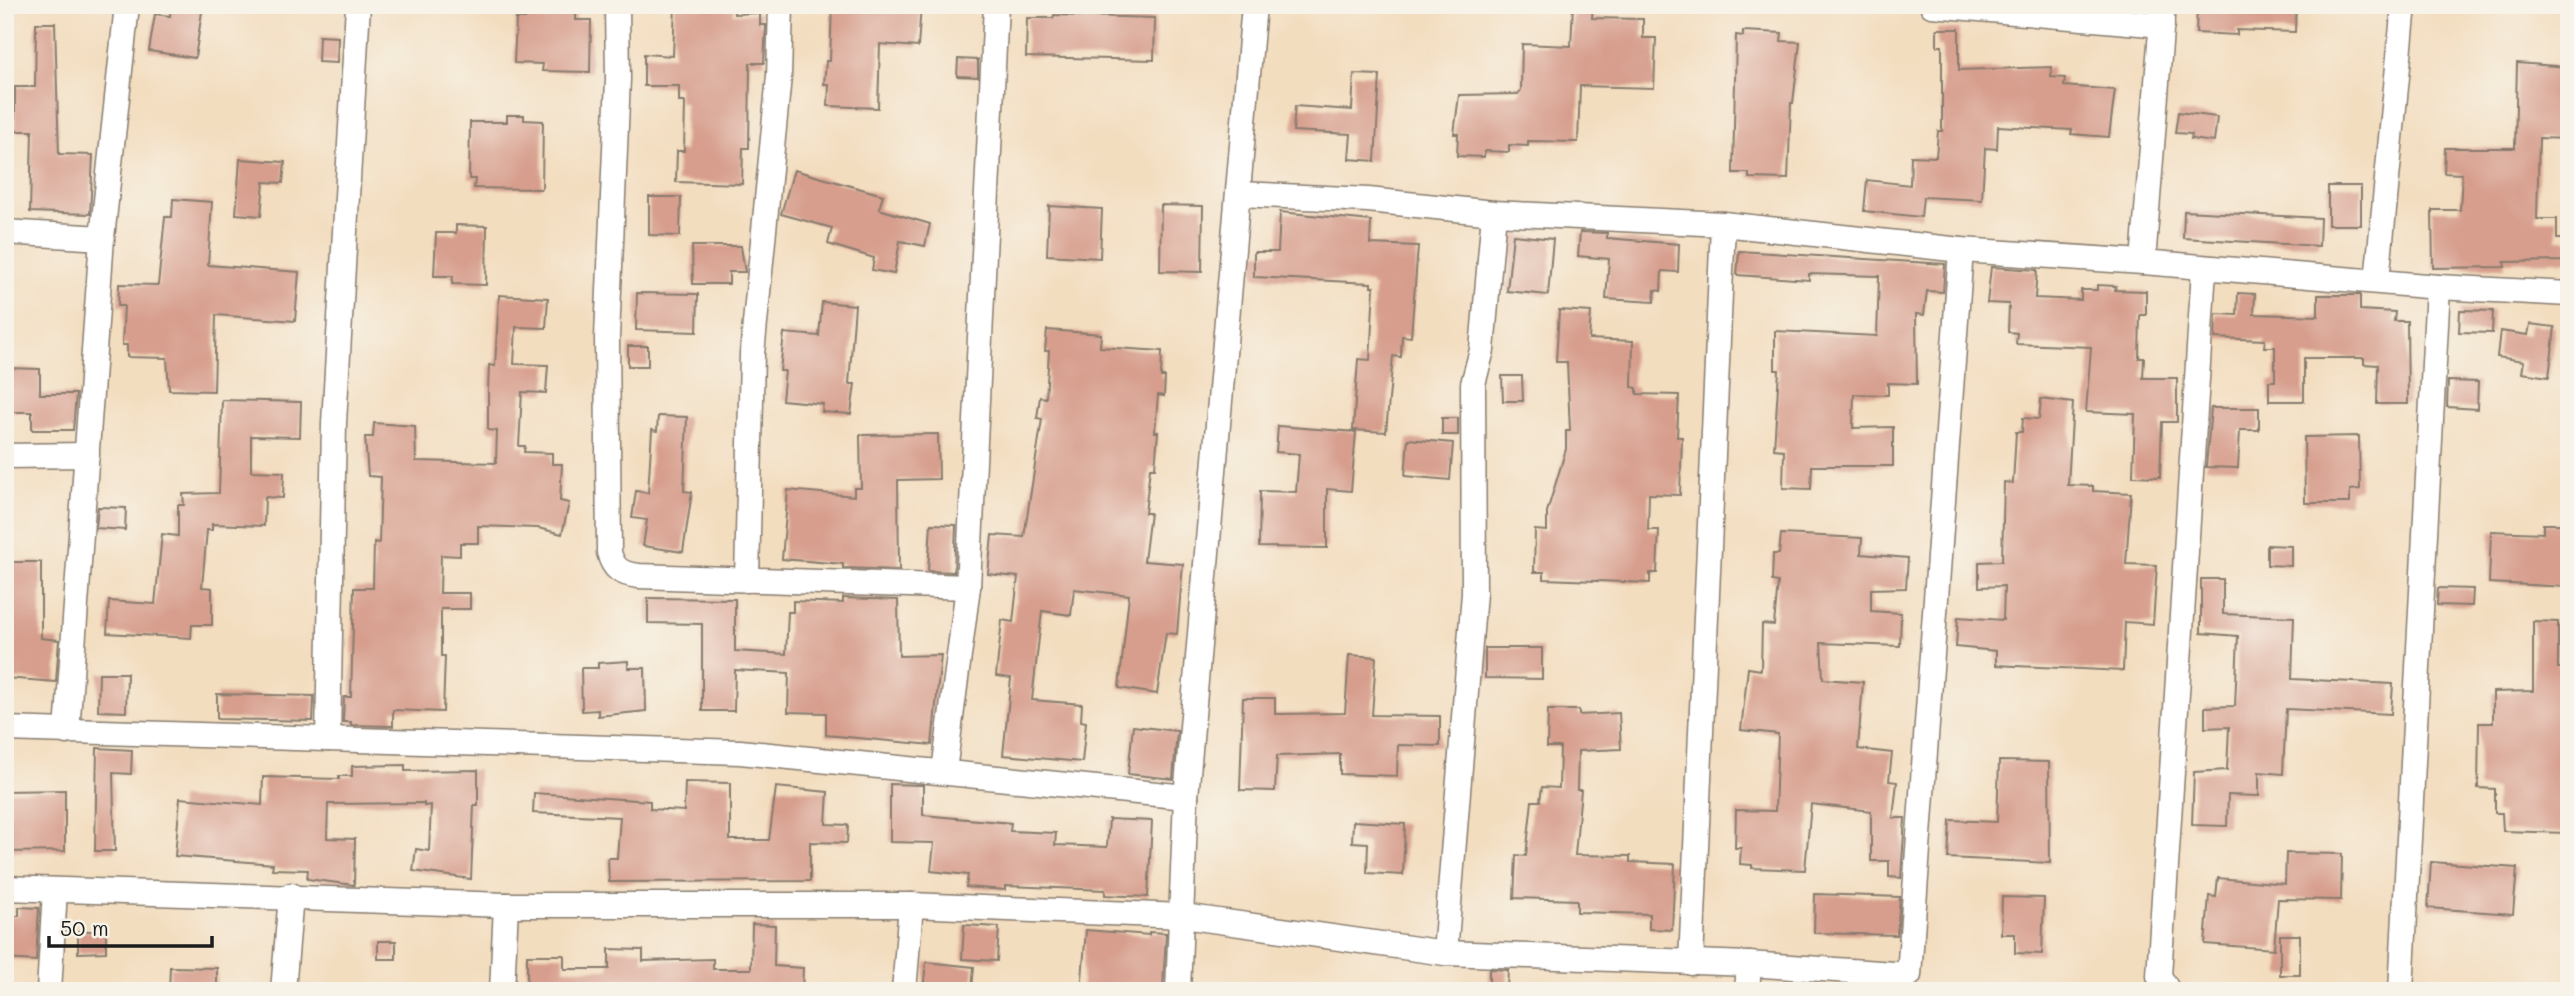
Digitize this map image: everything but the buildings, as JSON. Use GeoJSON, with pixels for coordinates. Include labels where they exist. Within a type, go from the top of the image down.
{"type":"FeatureCollection","features":[{"type":"Feature","properties":{"kind":"street"},"geometry":{"type":"LineString","coordinates":[[67,732],[102,238],[127,5]]}},
{"type":"Feature","properties":{"kind":"street"},"geometry":{"type":"LineString","coordinates":[[328,739],[334,423],[358,5]]}},
{"type":"Feature","properties":{"kind":"street"},"geometry":{"type":"LineString","coordinates":[[617,5],[618,79],[607,337],[609,552],[612,564],[629,575],[968,587]]}},
{"type":"Feature","properties":{"kind":"street"},"geometry":{"type":"LineString","coordinates":[[747,580],[752,354],[779,76],[781,5]]}},
{"type":"Feature","properties":{"kind":"street"},"geometry":{"type":"LineString","coordinates":[[944,771],[968,587],[996,5]]}},
{"type":"Feature","properties":{"kind":"street"},"geometry":{"type":"LineString","coordinates":[[1178,991],[1186,797],[1240,194],[1254,5]]}},
{"type":"Feature","properties":{"kind":"street"},"geometry":{"type":"LineString","coordinates":[[1932,5],[2162,15],[2143,262]]}},
{"type":"Feature","properties":{"kind":"street"},"geometry":{"type":"LineString","coordinates":[[2377,281],[2403,5]]}},
{"type":"Feature","properties":{"kind":"street"},"geometry":{"type":"LineString","coordinates":[[1240,194],[1368,200],[1493,213],[1723,224],[1961,250],[2143,262],[2438,287],[2569,294]]}},
{"type":"Feature","properties":{"kind":"street"},"geometry":{"type":"LineString","coordinates":[[1446,953],[1474,593],[1473,384],[1482,350],[1493,213]]}},
{"type":"Feature","properties":{"kind":"street"},"geometry":{"type":"LineString","coordinates":[[1691,963],[1723,224]]}},
{"type":"Feature","properties":{"kind":"street"},"geometry":{"type":"LineString","coordinates":[[5,232],[102,238]]}},
{"type":"Feature","properties":{"kind":"street"},"geometry":{"type":"LineString","coordinates":[[5,888],[291,895],[506,905],[911,905],[1183,916],[1446,953],[1749,964],[1909,975],[1961,250]]}},
{"type":"Feature","properties":{"kind":"street"},"geometry":{"type":"LineString","coordinates":[[2168,991],[2159,976],[2204,269]]}},
{"type":"Feature","properties":{"kind":"street"},"geometry":{"type":"LineString","coordinates":[[2401,991],[2438,287]]}},
{"type":"Feature","properties":{"kind":"street"},"geometry":{"type":"LineString","coordinates":[[5,456],[87,455]]}},
{"type":"Feature","properties":{"kind":"street"},"geometry":{"type":"LineString","coordinates":[[5,729],[740,752],[1186,797]]}},
{"type":"Feature","properties":{"kind":"street"},"geometry":{"type":"LineString","coordinates":[[49,991],[55,890]]}},
{"type":"Feature","properties":{"kind":"street"},"geometry":{"type":"LineString","coordinates":[[283,991],[291,895]]}},
{"type":"Feature","properties":{"kind":"street"},"geometry":{"type":"LineString","coordinates":[[502,991],[506,905]]}},
{"type":"Feature","properties":{"kind":"street"},"geometry":{"type":"LineString","coordinates":[[904,991],[911,905]]}},
{"type":"Feature","properties":{"kind":"street"},"geometry":{"type":"LineString","coordinates":[[1747,991],[1749,964]]}}]}
